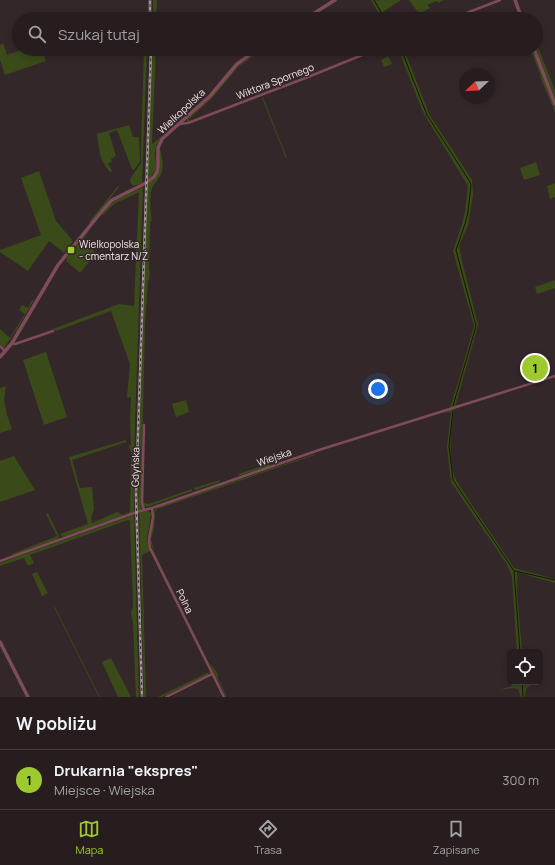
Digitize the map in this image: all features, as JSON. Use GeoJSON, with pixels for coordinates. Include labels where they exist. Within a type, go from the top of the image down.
{"type":"FeatureCollection","features":[{"type":"Feature","properties":{"kind":"street"},"geometry":{"type":"LineString","coordinates":[[316,12],[335,0]]}},
{"type":"Feature","properties":{"kind":"street"},"geometry":{"type":"LineString","coordinates":[[469,12],[500,0]]}},
{"type":"Feature","properties":{"kind":"street"},"geometry":{"type":"LineString","coordinates":[[515,0],[519,12]]}},
{"type":"Feature","properties":{"kind":"street","name":"Wielkopolska"},"geometry":{"type":"LineString","coordinates":[[0,357],[12,343],[58,265],[103,210],[111,201],[144,184],[154,177],[158,167],[157,151],[159,144],[165,136],[210,96],[237,64],[248,56]]}},
{"type":"Feature","properties":{"kind":"street","name":"Wiktora Spornego"},"geometry":{"type":"LineString","coordinates":[[178,124],[195,120],[360,56]]}},
{"type":"Feature","properties":{"kind":"street"},"geometry":{"type":"LineString","coordinates":[[537,56],[555,104]]}},
{"type":"Feature","properties":{"kind":"street"},"geometry":{"type":"LineString","coordinates":[[12,343],[15,344],[53,330]]}},
{"type":"Feature","properties":{"kind":"street"},"geometry":{"type":"LineString","coordinates":[[0,346],[6,351]]}},
{"type":"Feature","properties":{"kind":"street","name":"Wiejska"},"geometry":{"type":"LineString","coordinates":[[0,561],[319,450],[555,376]]}},
{"type":"Feature","properties":{"kind":"street","name":"Gdyńska"},"geometry":{"type":"LineString","coordinates":[[144,425],[142,502],[144,510]]}},
{"type":"Feature","properties":{"kind":"street","name":"Polna"},"geometry":{"type":"LineString","coordinates":[[152,508],[153,517],[149,539],[150,548],[224,697]]}},
{"type":"Feature","properties":{"kind":"street"},"geometry":{"type":"LineString","coordinates":[[0,642],[28,697]]}},
{"type":"Feature","properties":{"kind":"street"},"geometry":{"type":"LineString","coordinates":[[166,697],[212,674]]}},
{"type":"Feature","properties":{"kind":"green space"},"geometry":{"type":"Polygon","coordinates":[[[153,0],[157,0],[156,12],[153,12],[153,0]]]}},
{"type":"Feature","properties":{"kind":"green space"},"geometry":{"type":"Polygon","coordinates":[[[371,0],[401,0],[384,12],[378,12],[371,0]]]}},
{"type":"Feature","properties":{"kind":"green space"},"geometry":{"type":"Polygon","coordinates":[[[409,0],[444,0],[427,5],[430,8],[423,12],[418,12],[409,0]]]}},
{"type":"Feature","properties":{"kind":"green space"},"geometry":{"type":"Polygon","coordinates":[[[3,43],[7,55],[12,53],[12,56],[44,56],[46,61],[5,75],[0,60],[0,45],[3,43]]]}},
{"type":"Feature","properties":{"kind":"green space"},"geometry":{"type":"Polygon","coordinates":[[[144,56],[147,56],[142,183],[134,186],[131,184],[130,179],[141,162],[144,56]]]}},
{"type":"Feature","properties":{"kind":"green space"},"geometry":{"type":"Polygon","coordinates":[[[152,56],[156,56],[152,144],[163,135],[156,147],[155,172],[147,180],[152,56]]]}},
{"type":"Feature","properties":{"kind":"green space"},"geometry":{"type":"Polygon","coordinates":[[[254,56],[239,66],[212,98],[188,120],[191,120],[186,122],[187,119],[211,97],[239,65],[254,56]]]}},
{"type":"Feature","properties":{"kind":"green space"},"geometry":{"type":"Polygon","coordinates":[[[388,56],[392,64],[384,67],[381,60],[388,56]]]}},
{"type":"Feature","properties":{"kind":"green space"},"geometry":{"type":"Polygon","coordinates":[[[401,56],[407,56],[429,114],[472,180],[473,195],[468,225],[459,246],[478,325],[455,407],[450,408],[474,326],[453,251],[465,212],[468,186],[423,112],[401,56]]]}},
{"type":"Feature","properties":{"kind":"green space"},"geometry":{"type":"Polygon","coordinates":[[[533,56],[535,56],[555,108],[555,112],[541,79],[533,56]]]}},
{"type":"Feature","properties":{"kind":"green space"},"geometry":{"type":"Polygon","coordinates":[[[539,56],[542,56],[555,90],[555,98],[539,56]]]}},
{"type":"Feature","properties":{"kind":"green space"},"geometry":{"type":"Polygon","coordinates":[[[263,97],[287,158],[262,98],[263,97]]]}},
{"type":"Feature","properties":{"kind":"green space"},"geometry":{"type":"Polygon","coordinates":[[[129,125],[133,137],[139,137],[140,161],[134,170],[132,169],[117,130],[109,133],[116,156],[111,159],[112,162],[108,163],[112,171],[110,172],[106,168],[102,159],[97,134],[129,125]]]}},
{"type":"Feature","properties":{"kind":"green space"},"geometry":{"type":"Polygon","coordinates":[[[160,149],[163,162],[162,173],[153,186],[150,198],[152,220],[150,223],[150,273],[148,280],[145,325],[142,507],[141,510],[138,511],[147,184],[156,177],[158,173],[160,149]]]}},
{"type":"Feature","properties":{"kind":"green space"},"geometry":{"type":"Polygon","coordinates":[[[536,162],[540,175],[524,180],[520,168],[536,162]]]}},
{"type":"Feature","properties":{"kind":"green space"},"geometry":{"type":"Polygon","coordinates":[[[39,171],[56,221],[73,241],[64,253],[49,241],[28,271],[0,252],[0,250],[41,235],[21,178],[39,171]]]}},
{"type":"Feature","properties":{"kind":"green space"},"geometry":{"type":"Polygon","coordinates":[[[555,183],[555,197],[550,199],[547,186],[555,183]]]}},
{"type":"Feature","properties":{"kind":"green space"},"geometry":{"type":"Polygon","coordinates":[[[118,186],[119,187],[91,223],[89,222],[118,186]]]}},
{"type":"Feature","properties":{"kind":"green space"},"geometry":{"type":"Polygon","coordinates":[[[143,187],[134,455],[134,512],[63,537],[60,534],[88,524],[69,457],[126,440],[126,442],[72,460],[80,488],[92,487],[94,509],[91,518],[92,523],[117,512],[122,515],[130,512],[131,452],[129,446],[131,444],[131,397],[127,397],[130,364],[111,311],[56,331],[53,329],[119,304],[134,306],[139,192],[114,204],[103,215],[102,214],[116,200],[143,187]]]}},
{"type":"Feature","properties":{"kind":"green space"},"geometry":{"type":"Polygon","coordinates":[[[88,231],[82,241],[96,253],[80,273],[66,261],[66,259],[81,242],[80,241],[88,231]]]}},
{"type":"Feature","properties":{"kind":"green space"},"geometry":{"type":"Polygon","coordinates":[[[555,280],[555,288],[537,294],[535,287],[555,280]]]}},
{"type":"Feature","properties":{"kind":"green space"},"geometry":{"type":"Polygon","coordinates":[[[32,300],[34,300],[16,331],[14,331],[25,314],[19,310],[22,305],[28,308],[32,300]]]}},
{"type":"Feature","properties":{"kind":"green space"},"geometry":{"type":"Polygon","coordinates":[[[0,329],[10,338],[14,331],[15,332],[4,348],[0,344],[0,329]]]}},
{"type":"Feature","properties":{"kind":"green space"},"geometry":{"type":"Polygon","coordinates":[[[46,352],[67,417],[44,425],[23,360],[46,352]]]}},
{"type":"Feature","properties":{"kind":"green space"},"geometry":{"type":"Polygon","coordinates":[[[6,386],[4,399],[7,415],[12,429],[0,433],[0,388],[6,386]]]}},
{"type":"Feature","properties":{"kind":"green space"},"geometry":{"type":"Polygon","coordinates":[[[186,400],[189,412],[176,417],[172,404],[186,400]]]}},
{"type":"Feature","properties":{"kind":"green space"},"geometry":{"type":"Polygon","coordinates":[[[457,408],[454,410],[450,446],[453,473],[472,505],[514,568],[555,579],[555,583],[517,572],[522,649],[517,649],[512,576],[506,563],[451,482],[447,447],[451,412],[442,413],[457,408]]]}},
{"type":"Feature","properties":{"kind":"green space"},"geometry":{"type":"Polygon","coordinates":[[[315,454],[157,509],[155,512],[154,529],[151,539],[155,554],[209,663],[217,672],[218,679],[226,697],[154,554],[150,539],[154,512],[158,507],[315,454]]]}},
{"type":"Feature","properties":{"kind":"green space"},"geometry":{"type":"Polygon","coordinates":[[[14,456],[35,490],[0,502],[0,461],[14,456]]]}},
{"type":"Feature","properties":{"kind":"green space"},"geometry":{"type":"Polygon","coordinates":[[[269,464],[270,466],[239,476],[238,474],[269,464]]]}},
{"type":"Feature","properties":{"kind":"green space"},"geometry":{"type":"Polygon","coordinates":[[[220,480],[219,482],[196,490],[194,488],[220,480]]]}},
{"type":"Feature","properties":{"kind":"green space"},"geometry":{"type":"Polygon","coordinates":[[[192,489],[192,491],[147,507],[144,506],[144,503],[149,504],[192,489]]]}},
{"type":"Feature","properties":{"kind":"green space"},"geometry":{"type":"Polygon","coordinates":[[[145,511],[150,512],[151,515],[147,539],[150,551],[142,555],[146,697],[144,697],[139,513],[145,511]]]}},
{"type":"Feature","properties":{"kind":"green space"},"geometry":{"type":"Polygon","coordinates":[[[48,513],[59,536],[58,539],[12,556],[12,554],[57,536],[46,514],[48,513]]]}},
{"type":"Feature","properties":{"kind":"green space"},"geometry":{"type":"Polygon","coordinates":[[[134,515],[139,697],[136,697],[133,624],[131,613],[133,606],[130,521],[128,520],[30,555],[34,563],[28,566],[24,558],[0,566],[0,563],[134,515]]]}},
{"type":"Feature","properties":{"kind":"green space"},"geometry":{"type":"Polygon","coordinates":[[[37,572],[48,593],[42,596],[32,574],[37,572]]]}},
{"type":"Feature","properties":{"kind":"green space"},"geometry":{"type":"Polygon","coordinates":[[[55,607],[100,697],[99,697],[55,607]]]}},
{"type":"Feature","properties":{"kind":"green space"},"geometry":{"type":"Polygon","coordinates":[[[111,658],[131,697],[118,697],[102,662],[111,658]]]}},
{"type":"Feature","properties":{"kind":"green space"},"geometry":{"type":"Polygon","coordinates":[[[209,672],[208,675],[162,697],[158,697],[209,672]]]}},
{"type":"Feature","properties":{"kind":"green space"},"geometry":{"type":"Polygon","coordinates":[[[514,685],[530,685],[525,692],[525,697],[521,697],[518,689],[514,688],[487,695],[514,685]]]}},
{"type":"Feature","properties":{"kind":"waterway"},"geometry":{"type":"LineString","coordinates":[[374,0],[381,12]]}},
{"type":"Feature","properties":{"kind":"waterway"},"geometry":{"type":"LineString","coordinates":[[404,56],[427,115],[471,185],[468,212],[456,250],[476,326],[453,406]]}},
{"type":"Feature","properties":{"kind":"waterway"},"geometry":{"type":"LineString","coordinates":[[453,410],[449,446],[453,480],[514,571],[520,649]]}},
{"type":"Feature","properties":{"kind":"waterway"},"geometry":{"type":"LineString","coordinates":[[515,571],[555,580]]}},
{"type":"Feature","properties":{"kind":"waterway"},"geometry":{"type":"LineString","coordinates":[[522,685],[523,697]]}},
{"type":"Feature","properties":{"kind":"railway"},"geometry":{"type":"LineString","coordinates":[[150,0],[150,12]]}},
{"type":"Feature","properties":{"kind":"railway"},"geometry":{"type":"LineString","coordinates":[[142,697],[136,493],[151,56]]}},
{"type":"Feature","properties":{"kind":"place","name":"Wielkopolska - cmentarz N/Ż"},"geometry":{"type":"Point","coordinates":[71,250]}},
{"type":"Feature","properties":{"kind":"place","name":"Drukarnia \"ekspres\""},"geometry":{"type":"Point","coordinates":[535,368]}}]}
